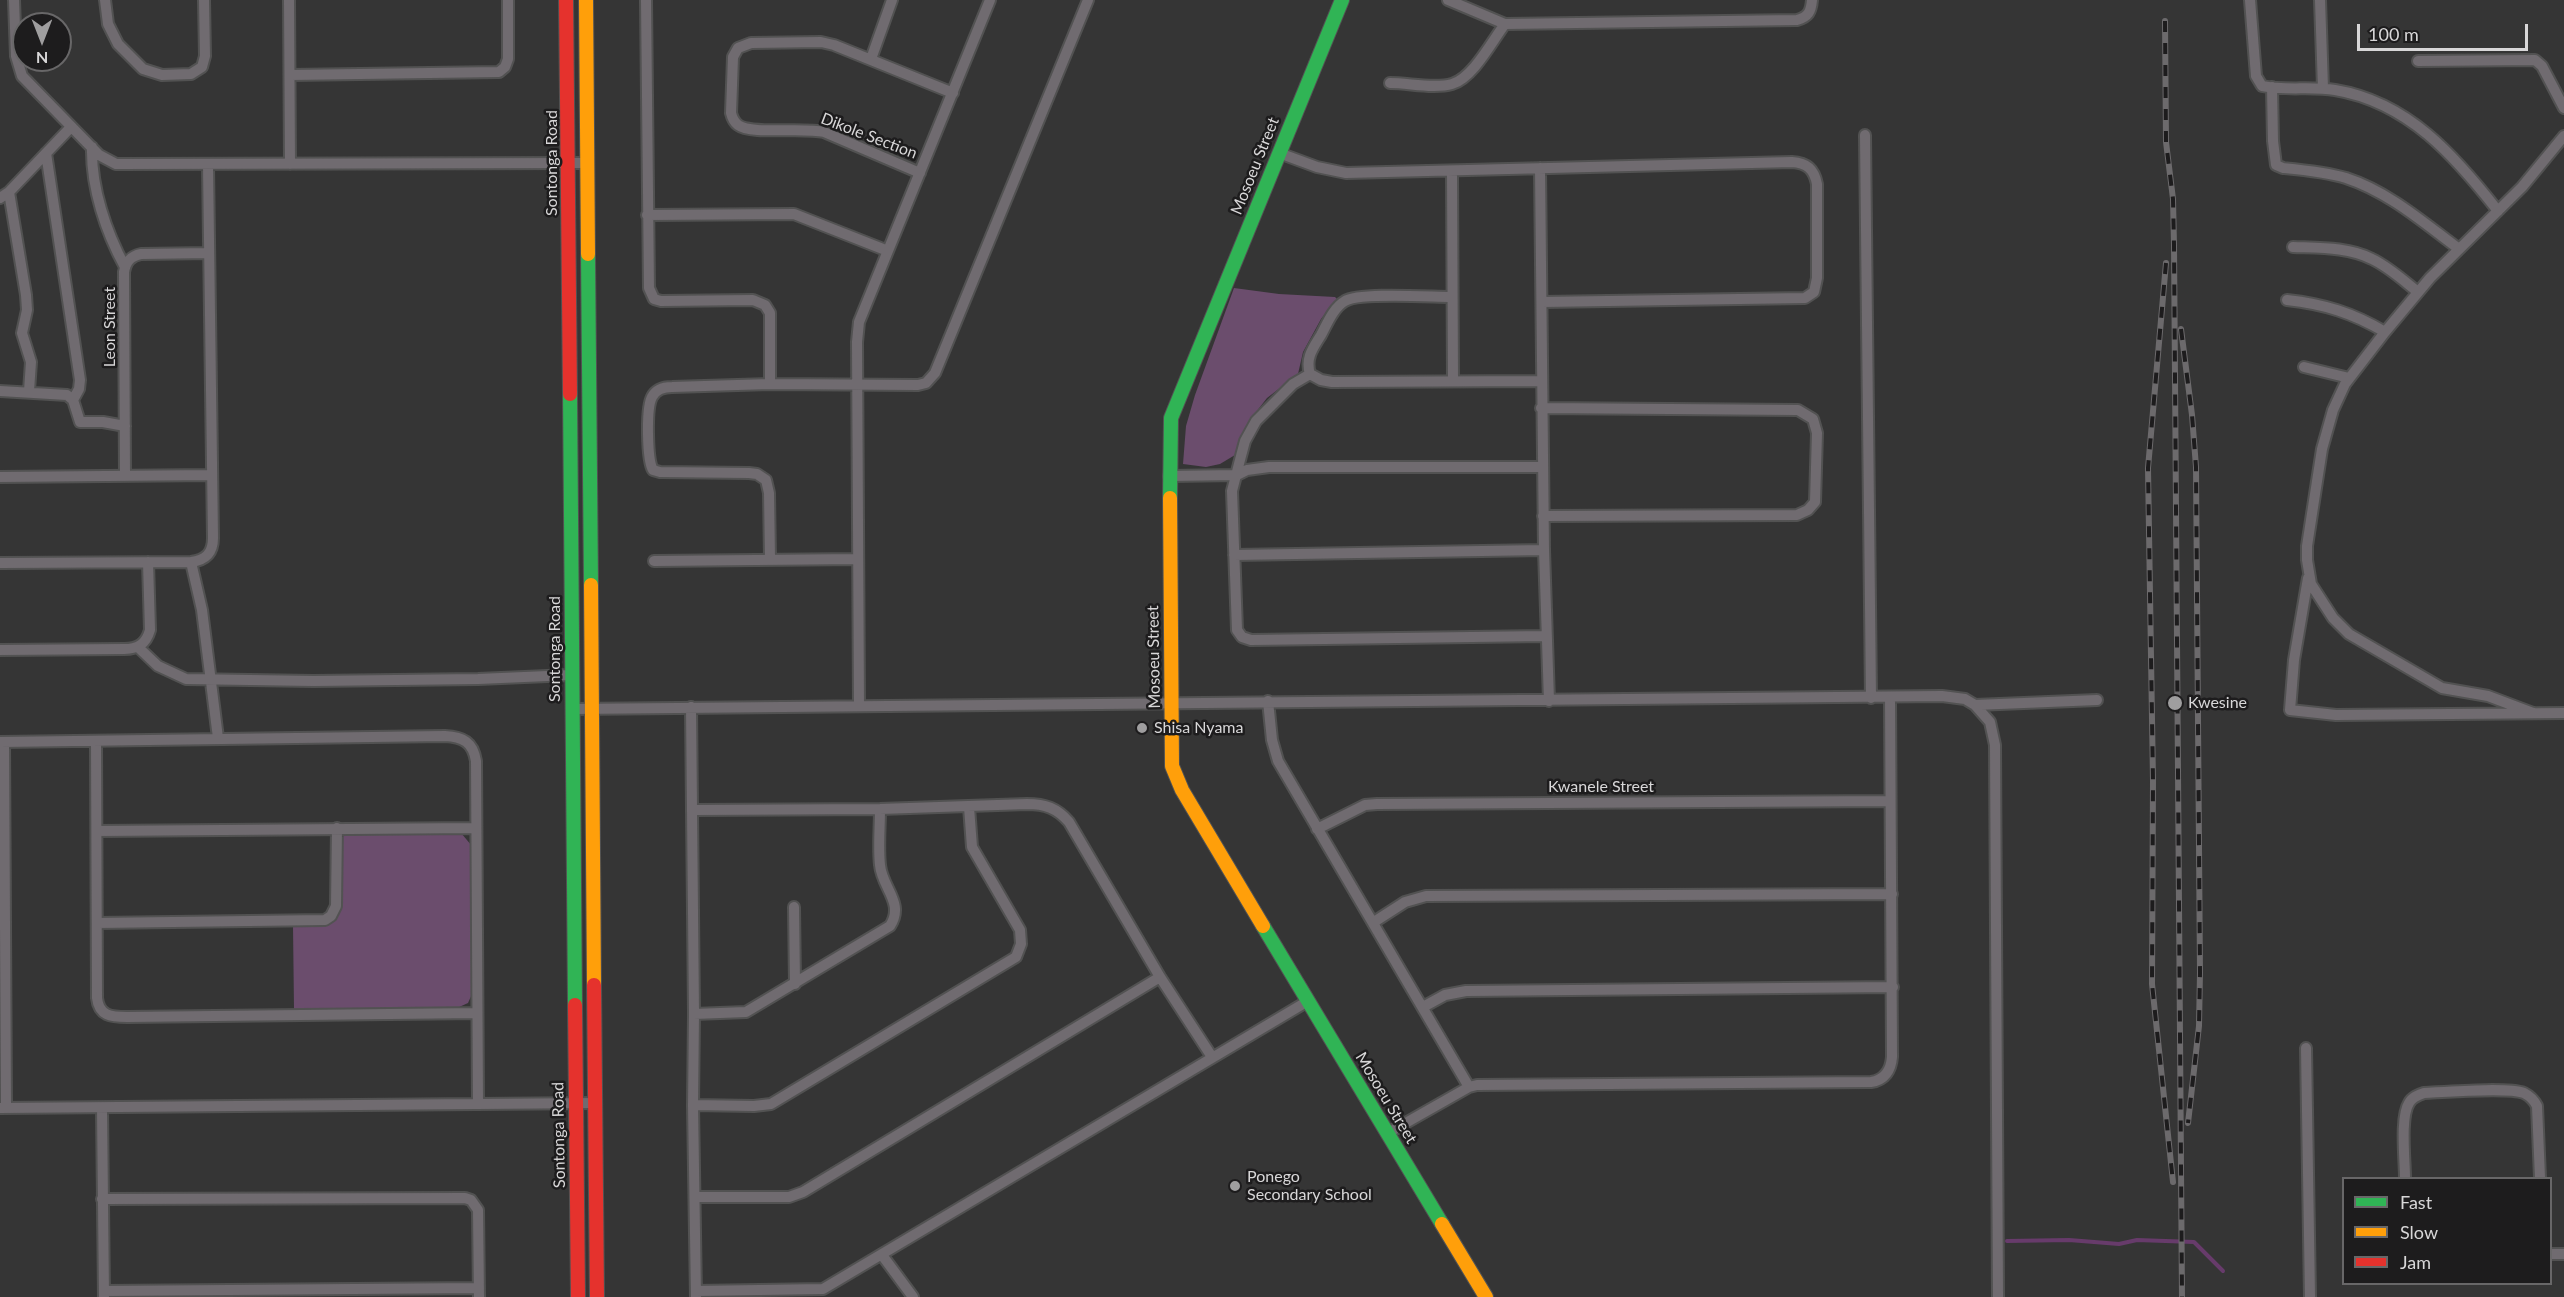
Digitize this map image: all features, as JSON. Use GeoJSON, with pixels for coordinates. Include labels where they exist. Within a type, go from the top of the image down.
{"type":"FeatureCollection","features":[{"type":"Feature","properties":{"kind":"main road","name":"Sontonga Road"},"geometry":{"type":"LineString","coordinates":[[566,0],[578,1297]]}},
{"type":"Feature","properties":{"kind":"main road"},"geometry":{"type":"LineString","coordinates":[[586,0],[597,1297]]}},
{"type":"Feature","properties":{"kind":"main road","name":"Mosoeu Street"},"geometry":{"type":"LineString","coordinates":[[1342,0],[1178,399],[1169,435],[1172,766],[1176,780],[1486,1297]]}},
{"type":"Feature","properties":{"kind":"street"},"geometry":{"type":"LineString","coordinates":[[14,0],[16,56],[19,70],[27,82],[104,159],[116,164],[588,163]]}},
{"type":"Feature","properties":{"kind":"street"},"geometry":{"type":"LineString","coordinates":[[105,0],[108,24],[118,44],[142,69],[162,75],[191,74],[202,67],[205,56],[204,0]]}},
{"type":"Feature","properties":{"kind":"street"},"geometry":{"type":"LineString","coordinates":[[289,0],[290,164]]}},
{"type":"Feature","properties":{"kind":"street"},"geometry":{"type":"LineString","coordinates":[[290,75],[499,72],[505,67],[508,59],[508,0]]}},
{"type":"Feature","properties":{"kind":"street"},"geometry":{"type":"LineString","coordinates":[[646,0],[648,282],[652,296],[662,301],[753,300],[765,304],[770,313],[770,384]]}},
{"type":"Feature","properties":{"kind":"street"},"geometry":{"type":"LineString","coordinates":[[871,59],[892,0]]}},
{"type":"Feature","properties":{"kind":"street"},"geometry":{"type":"LineString","coordinates":[[859,706],[859,322],[990,0]]}},
{"type":"Feature","properties":{"kind":"street"},"geometry":{"type":"LineString","coordinates":[[770,559],[769,493],[766,480],[757,474],[749,473],[656,471],[650,464],[649,418],[652,396],[666,387],[922,384],[935,373],[1088,0]]}},
{"type":"Feature","properties":{"kind":"street"},"geometry":{"type":"LineString","coordinates":[[1448,0],[1504,24],[1797,20],[1809,13],[1812,0]]}},
{"type":"Feature","properties":{"kind":"street"},"geometry":{"type":"LineString","coordinates":[[2250,0],[2257,80],[2262,86],[2323,88],[2354,94],[2412,121],[2445,147],[2498,211]]}},
{"type":"Feature","properties":{"kind":"street"},"geometry":{"type":"LineString","coordinates":[[2320,0],[2323,88]]}},
{"type":"Feature","properties":{"kind":"street"},"geometry":{"type":"LineString","coordinates":[[1390,82],[1446,85],[1462,80],[1470,73],[1504,24]]}},
{"type":"Feature","properties":{"kind":"street","name":"Dikole Section"},"geometry":{"type":"LineString","coordinates":[[920,173],[824,132],[811,129],[741,127],[733,119],[731,113],[733,57],[738,48],[744,44],[827,43],[953,93]]}},
{"type":"Feature","properties":{"kind":"street"},"geometry":{"type":"LineString","coordinates":[[2418,61],[2535,60],[2542,66],[2564,108]]}},
{"type":"Feature","properties":{"kind":"street"},"geometry":{"type":"LineString","coordinates":[[2272,87],[2276,165],[2329,174],[2361,184],[2401,206],[2459,249]]}},
{"type":"Feature","properties":{"kind":"street"},"geometry":{"type":"LineString","coordinates":[[29,391],[31,362],[22,333],[27,310],[26,295],[5,195],[71,127]]}},
{"type":"Feature","properties":{"kind":"street"},"geometry":{"type":"LineString","coordinates":[[1865,135],[1871,698]]}},
{"type":"Feature","properties":{"kind":"street"},"geometry":{"type":"LineString","coordinates":[[2533,713],[2488,696],[2442,688],[2340,627],[2312,584],[2307,546],[2322,449],[2333,410],[2349,378],[2418,292],[2522,187],[2564,136]]}},
{"type":"Feature","properties":{"kind":"street"},"geometry":{"type":"LineString","coordinates":[[92,147],[92,168],[102,210],[113,243],[125,267]]}},
{"type":"Feature","properties":{"kind":"street"},"geometry":{"type":"LineString","coordinates":[[46,153],[80,380],[79,389],[73,400]]}},
{"type":"Feature","properties":{"kind":"street"},"geometry":{"type":"LineString","coordinates":[[1279,153],[1335,172],[1792,162],[1806,165],[1811,169],[1817,184],[1817,278],[1814,292],[1805,298],[1542,302]]}},
{"type":"Feature","properties":{"kind":"street"},"geometry":{"type":"LineString","coordinates":[[0,563],[191,562],[204,559],[212,549],[208,165]]}},
{"type":"Feature","properties":{"kind":"street"},"geometry":{"type":"LineString","coordinates":[[1540,168],[1541,408],[1545,636],[1549,701]]}},
{"type":"Feature","properties":{"kind":"street"},"geometry":{"type":"LineString","coordinates":[[1452,171],[1453,380]]}},
{"type":"Feature","properties":{"kind":"street"},"geometry":{"type":"LineString","coordinates":[[647,215],[794,214],[888,251]]}},
{"type":"Feature","properties":{"kind":"street"},"geometry":{"type":"LineString","coordinates":[[2293,247],[2340,250],[2363,255],[2381,264],[2418,292]]}},
{"type":"Feature","properties":{"kind":"street","name":"Leon Street"},"geometry":{"type":"LineString","coordinates":[[125,476],[125,267],[131,258],[141,254],[209,253]]}},
{"type":"Feature","properties":{"kind":"street"},"geometry":{"type":"LineString","coordinates":[[1310,374],[1309,355],[1343,302],[1360,297],[1451,297]]}},
{"type":"Feature","properties":{"kind":"street"},"geometry":{"type":"LineString","coordinates":[[2287,300],[2341,310],[2360,317],[2385,332]]}},
{"type":"Feature","properties":{"kind":"street"},"geometry":{"type":"LineString","coordinates":[[2304,367],[2349,378]]}},
{"type":"Feature","properties":{"kind":"street"},"geometry":{"type":"LineString","coordinates":[[1310,374],[1321,380],[1332,382],[1541,381]]}},
{"type":"Feature","properties":{"kind":"street"},"geometry":{"type":"LineString","coordinates":[[1310,374],[1293,384],[1256,421],[1245,441],[1232,490],[1235,625],[1239,634],[1246,639],[1545,636]]}},
{"type":"Feature","properties":{"kind":"street"},"geometry":{"type":"LineString","coordinates":[[0,391],[67,395],[73,400],[80,423],[100,422],[125,426]]}},
{"type":"Feature","properties":{"kind":"street"},"geometry":{"type":"LineString","coordinates":[[1541,408],[1798,410],[1813,419],[1817,433],[1815,502],[1808,510],[1797,514],[1543,516]]}},
{"type":"Feature","properties":{"kind":"street"},"geometry":{"type":"LineString","coordinates":[[1169,476],[1237,475],[1269,467],[1542,467]]}},
{"type":"Feature","properties":{"kind":"street"},"geometry":{"type":"LineString","coordinates":[[0,477],[212,475]]}},
{"type":"Feature","properties":{"kind":"street"},"geometry":{"type":"LineString","coordinates":[[1234,555],[1544,550]]}},
{"type":"Feature","properties":{"kind":"street"},"geometry":{"type":"LineString","coordinates":[[654,561],[858,559]]}},
{"type":"Feature","properties":{"kind":"street"},"geometry":{"type":"LineString","coordinates":[[0,650],[138,647],[147,638],[150,630],[148,562]]}},
{"type":"Feature","properties":{"kind":"street"},"geometry":{"type":"LineString","coordinates":[[191,562],[202,610],[218,738]]}},
{"type":"Feature","properties":{"kind":"street"},"geometry":{"type":"LineString","coordinates":[[2309,573],[2294,660],[2290,710],[2336,715],[2564,712]]}},
{"type":"Feature","properties":{"kind":"street"},"geometry":{"type":"LineString","coordinates":[[138,647],[158,666],[175,676],[186,679],[478,679],[571,675]]}},
{"type":"Feature","properties":{"kind":"street"},"geometry":{"type":"LineString","coordinates":[[1388,1133],[1469,1087],[1488,1084],[1878,1081],[1888,1072],[1891,1065],[1893,987],[1890,697]]}},
{"type":"Feature","properties":{"kind":"street"},"geometry":{"type":"LineString","coordinates":[[572,709],[1890,697],[1955,697],[1976,705],[2097,700]]}},
{"type":"Feature","properties":{"kind":"street"},"geometry":{"type":"LineString","coordinates":[[1268,701],[1275,754],[1469,1087]]}},
{"type":"Feature","properties":{"kind":"street"},"geometry":{"type":"LineString","coordinates":[[1976,705],[1990,722],[1995,745],[1998,1297]]}},
{"type":"Feature","properties":{"kind":"street"},"geometry":{"type":"LineString","coordinates":[[692,707],[696,1294],[823,1289],[1308,1001]]}},
{"type":"Feature","properties":{"kind":"street"},"geometry":{"type":"LineString","coordinates":[[478,1103],[475,754],[469,744],[460,738],[218,738],[2,742],[3,1108],[596,1104]]}},
{"type":"Feature","properties":{"kind":"street"},"geometry":{"type":"LineString","coordinates":[[96,741],[98,1004],[100,1010],[110,1017],[477,1013]]}},
{"type":"Feature","properties":{"kind":"street","name":"Kwanele Street"},"geometry":{"type":"LineString","coordinates":[[1317,829],[1365,805],[1377,804],[1890,801]]}},
{"type":"Feature","properties":{"kind":"street"},"geometry":{"type":"LineString","coordinates":[[693,810],[880,809],[1036,804],[1050,807],[1063,815],[1160,977],[1212,1057]]}},
{"type":"Feature","properties":{"kind":"street"},"geometry":{"type":"LineString","coordinates":[[693,1105],[771,1104],[1016,957],[1021,944],[1020,930],[972,847],[969,807]]}},
{"type":"Feature","properties":{"kind":"street"},"geometry":{"type":"LineString","coordinates":[[694,1014],[743,1012],[884,931],[894,919],[895,903],[880,868],[880,809]]}},
{"type":"Feature","properties":{"kind":"street"},"geometry":{"type":"LineString","coordinates":[[97,923],[325,920],[333,914],[336,906],[337,828]]}},
{"type":"Feature","properties":{"kind":"street"},"geometry":{"type":"LineString","coordinates":[[97,831],[476,828]]}},
{"type":"Feature","properties":{"kind":"street"},"geometry":{"type":"LineString","coordinates":[[1374,922],[1405,902],[1426,896],[1892,894]]}},
{"type":"Feature","properties":{"kind":"street"},"geometry":{"type":"LineString","coordinates":[[794,907],[795,984]]}},
{"type":"Feature","properties":{"kind":"street"},"geometry":{"type":"LineString","coordinates":[[695,1197],[789,1197],[803,1192],[1160,977]]}},
{"type":"Feature","properties":{"kind":"street"},"geometry":{"type":"LineString","coordinates":[[1423,1007],[1445,995],[1466,991],[1893,987]]}},
{"type":"Feature","properties":{"kind":"street"},"geometry":{"type":"LineString","coordinates":[[2306,1048],[2310,1297]]}},
{"type":"Feature","properties":{"kind":"street"},"geometry":{"type":"LineString","coordinates":[[2405,1177],[2405,1116],[2408,1104],[2413,1097],[2424,1093],[2507,1091],[2523,1093],[2537,1106],[2540,1177]]}},
{"type":"Feature","properties":{"kind":"street"},"geometry":{"type":"LineString","coordinates":[[102,1108],[102,1199],[104,1294],[479,1293],[478,1210],[471,1200],[465,1198],[102,1199]]}},
{"type":"Feature","properties":{"kind":"street"},"geometry":{"type":"LineString","coordinates":[[882,1256],[913,1297]]}},
{"type":"Feature","properties":{"kind":"shaded area"},"geometry":{"type":"Polygon","coordinates":[[[1234,288],[1337,299],[1321,319],[1303,352],[1298,374],[1267,398],[1253,416],[1235,455],[1220,464],[1206,467],[1183,464],[1186,426],[1234,288]]]}},
{"type":"Feature","properties":{"kind":"shaded area"},"geometry":{"type":"Polygon","coordinates":[[[461,833],[472,846],[472,994],[468,1003],[457,1008],[294,1009],[293,926],[321,925],[338,916],[342,900],[341,841],[344,835],[461,833]]]}},
{"type":"Feature","properties":{"kind":"waterway"},"geometry":{"type":"LineString","coordinates":[[2007,1241],[2069,1240],[2119,1244],[2137,1240],[2194,1242],[2223,1271]]}},
{"type":"Feature","properties":{"kind":"railway"},"geometry":{"type":"LineString","coordinates":[[2165,21],[2166,142],[2173,199],[2174,245],[2182,1297]]}},
{"type":"Feature","properties":{"kind":"railway"},"geometry":{"type":"LineString","coordinates":[[2166,263],[2148,468],[2153,781],[2152,984],[2173,1182]]}},
{"type":"Feature","properties":{"kind":"railway"},"geometry":{"type":"LineString","coordinates":[[2181,329],[2196,467],[2200,973],[2199,1026],[2188,1123]]}},
{"type":"Feature","properties":{"kind":"traffic: fast"},"geometry":{"type":"LineString","coordinates":[[1170,498],[1171,418],[1342,0]]}},
{"type":"Feature","properties":{"kind":"traffic: fast"},"geometry":{"type":"LineString","coordinates":[[588,254],[591,585]]}},
{"type":"Feature","properties":{"kind":"traffic: fast"},"geometry":{"type":"LineString","coordinates":[[570,394],[575,1005]]}},
{"type":"Feature","properties":{"kind":"traffic: fast"},"geometry":{"type":"LineString","coordinates":[[1263,926],[1442,1224]]}},
{"type":"Feature","properties":{"kind":"traffic: slow"},"geometry":{"type":"LineString","coordinates":[[586,0],[588,254]]}},
{"type":"Feature","properties":{"kind":"traffic: slow"},"geometry":{"type":"LineString","coordinates":[[1170,498],[1172,766],[1182,790],[1263,926]]}},
{"type":"Feature","properties":{"kind":"traffic: slow"},"geometry":{"type":"LineString","coordinates":[[591,585],[594,985]]}},
{"type":"Feature","properties":{"kind":"traffic: slow"},"geometry":{"type":"LineString","coordinates":[[1442,1224],[1486,1297]]}},
{"type":"Feature","properties":{"kind":"traffic: jam"},"geometry":{"type":"LineString","coordinates":[[566,0],[570,394]]}},
{"type":"Feature","properties":{"kind":"traffic: jam"},"geometry":{"type":"LineString","coordinates":[[594,985],[597,1297]]}},
{"type":"Feature","properties":{"kind":"traffic: jam"},"geometry":{"type":"LineString","coordinates":[[575,1005],[578,1297]]}},
{"type":"Feature","properties":{"kind":"place","name":"Kwesine"},"geometry":{"type":"Point","coordinates":[2175,703]}},
{"type":"Feature","properties":{"kind":"place","name":"Shisa Nyama"},"geometry":{"type":"Point","coordinates":[1142,728]}},
{"type":"Feature","properties":{"kind":"place","name":"Ponego Secondary School"},"geometry":{"type":"Point","coordinates":[1235,1186]}}]}
